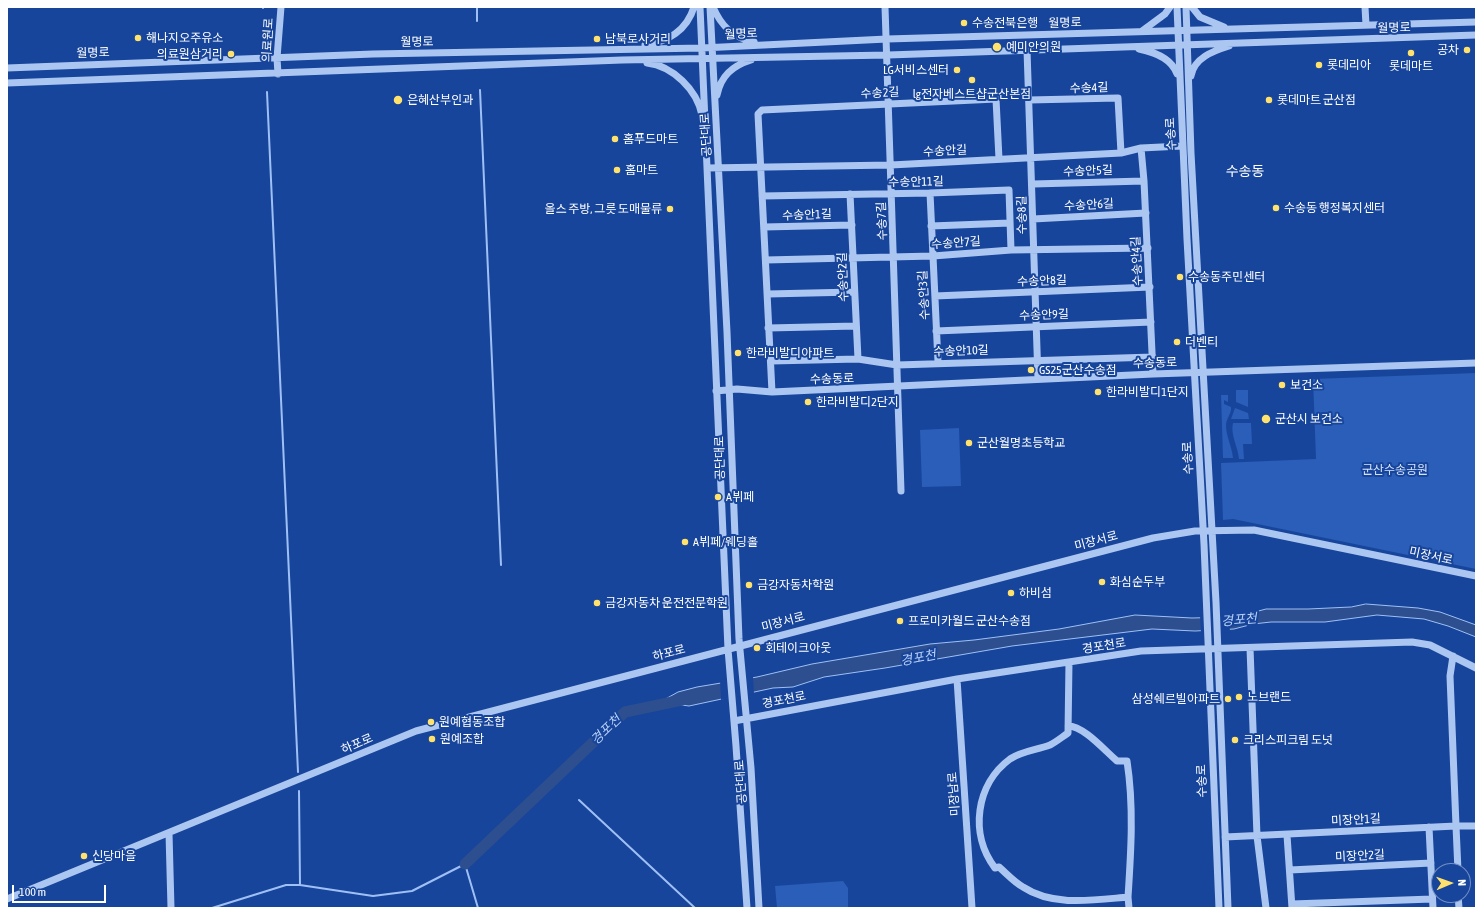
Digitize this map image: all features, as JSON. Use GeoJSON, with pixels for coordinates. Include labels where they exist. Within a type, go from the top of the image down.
{"type":"FeatureCollection","features":[{"type":"Feature","properties":{"kind":"street","name":"의료원로"},"geometry":{"type":"LineString","coordinates":[[278,74],[277,58],[281,7]]}},
{"type":"Feature","properties":{"kind":"street"},"geometry":{"type":"LineString","coordinates":[[622,49],[651,44],[670,38],[679,32],[691,16],[694,7]]}},
{"type":"Feature","properties":{"kind":"street","name":"공단대로"},"geometry":{"type":"LineString","coordinates":[[700,7],[728,649],[747,908]]}},
{"type":"Feature","properties":{"kind":"street"},"geometry":{"type":"LineString","coordinates":[[712,7],[723,25],[731,33],[743,39],[762,44]]}},
{"type":"Feature","properties":{"kind":"street","name":"공단대로"},"geometry":{"type":"LineString","coordinates":[[712,7],[718,168],[730,390],[739,645],[747,719],[759,908]]}},
{"type":"Feature","properties":{"kind":"street","name":"수송7길"},"geometry":{"type":"LineString","coordinates":[[885,7],[888,55],[901,491]]}},
{"type":"Feature","properties":{"kind":"street"},"geometry":{"type":"LineString","coordinates":[[1142,31],[1164,14],[1170,7]]}},
{"type":"Feature","properties":{"kind":"street","name":"수송로"},"geometry":{"type":"LineString","coordinates":[[1177,7],[1182,146],[1204,531],[1219,908]]}},
{"type":"Feature","properties":{"kind":"street","name":"수송로"},"geometry":{"type":"LineString","coordinates":[[1186,7],[1203,372],[1216,602],[1228,908]]}},
{"type":"Feature","properties":{"kind":"street"},"geometry":{"type":"LineString","coordinates":[[1192,7],[1200,17],[1216,25],[1232,29]]}},
{"type":"Feature","properties":{"kind":"street"},"geometry":{"type":"LineString","coordinates":[[1365,7],[1366,24]]}},
{"type":"Feature","properties":{"kind":"street","name":"월명로"},"geometry":{"type":"LineString","coordinates":[[7,68],[277,58],[702,48],[887,39],[1476,22]]}},
{"type":"Feature","properties":{"kind":"street","name":"월명로"},"geometry":{"type":"LineString","coordinates":[[703,60],[1239,44],[1476,35]]}},
{"type":"Feature","properties":{"kind":"street"},"geometry":{"type":"LineString","coordinates":[[1189,86],[1192,70],[1200,59],[1214,52],[1239,44]]}},
{"type":"Feature","properties":{"kind":"street"},"geometry":{"type":"LineString","coordinates":[[1125,47],[1150,52],[1166,60],[1175,68],[1179,85]]}},
{"type":"Feature","properties":{"kind":"street","name":"수송8길"},"geometry":{"type":"LineString","coordinates":[[1028,50],[1038,379]]}},
{"type":"Feature","properties":{"kind":"street"},"geometry":{"type":"LineString","coordinates":[[716,115],[720,84],[725,76],[733,68],[743,63],[765,57]]}},
{"type":"Feature","properties":{"kind":"street"},"geometry":{"type":"LineString","coordinates":[[622,60],[653,63],[671,72],[692,90],[701,108],[706,135]]}},
{"type":"Feature","properties":{"kind":"street"},"geometry":{"type":"LineString","coordinates":[[7,83],[622,60],[703,60]]}},
{"type":"Feature","properties":{"kind":"street","name":"수송4길"},"geometry":{"type":"LineString","coordinates":[[1029,100],[1118,98],[1122,153]]}},
{"type":"Feature","properties":{"kind":"street","name":"수송2길"},"geometry":{"type":"LineString","coordinates":[[760,167],[758,114],[762,110],[996,99],[999,160]]}},
{"type":"Feature","properties":{"kind":"street","name":"수송안길"},"geometry":{"type":"LineString","coordinates":[[707,168],[891,165],[999,160],[1122,153],[1141,148],[1182,146]]}},
{"type":"Feature","properties":{"kind":"street","name":"수송안4길"},"geometry":{"type":"LineString","coordinates":[[1141,148],[1148,248],[1153,374]]}},
{"type":"Feature","properties":{"kind":"street"},"geometry":{"type":"LineString","coordinates":[[760,167],[768,294],[768,328],[772,392]]}},
{"type":"Feature","properties":{"kind":"street","name":"수송안5길"},"geometry":{"type":"LineString","coordinates":[[1033,184],[1144,181]]}},
{"type":"Feature","properties":{"kind":"street","name":"수송안11길"},"geometry":{"type":"LineString","coordinates":[[762,196],[1009,190],[1011,250]]}},
{"type":"Feature","properties":{"kind":"street","name":"수송안3길"},"geometry":{"type":"LineString","coordinates":[[930,193],[938,362]]}},
{"type":"Feature","properties":{"kind":"street","name":"수송안2길"},"geometry":{"type":"LineString","coordinates":[[850,194],[858,359]]}},
{"type":"Feature","properties":{"kind":"street","name":"수송안6길"},"geometry":{"type":"LineString","coordinates":[[1033,219],[1146,213]]}},
{"type":"Feature","properties":{"kind":"street"},"geometry":{"type":"LineString","coordinates":[[931,226],[1010,223]]}},
{"type":"Feature","properties":{"kind":"street","name":"수송안1길"},"geometry":{"type":"LineString","coordinates":[[764,227],[852,225]]}},
{"type":"Feature","properties":{"kind":"street","name":"수송안7길"},"geometry":{"type":"LineString","coordinates":[[766,260],[933,256],[1011,250],[1034,251],[1148,248]]}},
{"type":"Feature","properties":{"kind":"street","name":"수송안8길"},"geometry":{"type":"LineString","coordinates":[[935,296],[1150,287]]}},
{"type":"Feature","properties":{"kind":"street"},"geometry":{"type":"LineString","coordinates":[[768,294],[854,292]]}},
{"type":"Feature","properties":{"kind":"street","name":"수송안9길"},"geometry":{"type":"LineString","coordinates":[[936,331],[1151,322]]}},
{"type":"Feature","properties":{"kind":"street"},"geometry":{"type":"LineString","coordinates":[[768,328],[856,326]]}},
{"type":"Feature","properties":{"kind":"street","name":"수송안10길"},"geometry":{"type":"LineString","coordinates":[[771,361],[858,359],[897,365],[938,362],[1153,357]]}},
{"type":"Feature","properties":{"kind":"street","name":"수송동로"},"geometry":{"type":"LineString","coordinates":[[716,391],[730,390],[772,392],[1194,372],[1476,363]]}},
{"type":"Feature","properties":{"kind":"street","name":"미장서로"},"geometry":{"type":"LineString","coordinates":[[728,649],[1153,538],[1183,532],[1254,530],[1476,576]]}},
{"type":"Feature","properties":{"kind":"street","name":"경포천로"},"geometry":{"type":"LineString","coordinates":[[734,720],[747,719],[957,679],[1141,651],[1209,646],[1250,648],[1412,642],[1430,645],[1476,668]]}},
{"type":"Feature","properties":{"kind":"street"},"geometry":{"type":"LineString","coordinates":[[1250,648],[1258,836],[1266,908]]}},
{"type":"Feature","properties":{"kind":"street","name":"하포로"},"geometry":{"type":"LineString","coordinates":[[7,899],[88,864],[169,833],[416,731],[728,649]]}},
{"type":"Feature","properties":{"kind":"street"},"geometry":{"type":"LineString","coordinates":[[1453,656],[1450,676],[1458,863]]}},
{"type":"Feature","properties":{"kind":"street"},"geometry":{"type":"LineString","coordinates":[[1070,662],[1068,733],[1051,744],[1023,753],[1011,759],[992,777],[981,801],[979,816],[983,844],[995,868],[999,867],[1023,887],[1052,899],[1064,900],[1128,897]]}},
{"type":"Feature","properties":{"kind":"street","name":"미장남로"},"geometry":{"type":"LineString","coordinates":[[957,679],[972,908]]}},
{"type":"Feature","properties":{"kind":"street"},"geometry":{"type":"LineString","coordinates":[[1068,726],[1075,726],[1086,733],[1117,762],[1127,761],[1130,782],[1132,836],[1128,897],[1129,908]]}},
{"type":"Feature","properties":{"kind":"street","name":"미장안1길"},"geometry":{"type":"LineString","coordinates":[[1225,837],[1476,826]]}},
{"type":"Feature","properties":{"kind":"street"},"geometry":{"type":"LineString","coordinates":[[1429,827],[1431,863]]}},
{"type":"Feature","properties":{"kind":"street"},"geometry":{"type":"LineString","coordinates":[[169,833],[171,908]]}},
{"type":"Feature","properties":{"kind":"street"},"geometry":{"type":"LineString","coordinates":[[1288,835],[1292,906],[1431,899]]}},
{"type":"Feature","properties":{"kind":"street","name":"미장안2길"},"geometry":{"type":"LineString","coordinates":[[1290,870],[1431,863]]}},
{"type":"Feature","properties":{"kind":"green space","name":"군산수송공원"},"geometry":{"type":"Polygon","coordinates":[[[1476,373],[1476,569],[1233,519],[1223,520],[1221,463],[1316,459],[1313,379],[1476,373]]]}},
{"type":"Feature","properties":{"kind":"green space"},"geometry":{"type":"Polygon","coordinates":[[[1236,390],[1248,390],[1248,407],[1236,402],[1236,390]]]}},
{"type":"Feature","properties":{"kind":"green space"},"geometry":{"type":"Polygon","coordinates":[[[1221,395],[1228,395],[1228,402],[1224,400],[1224,404],[1231,407],[1231,412],[1226,425],[1233,458],[1223,458],[1221,395]]]}},
{"type":"Feature","properties":{"kind":"green space"},"geometry":{"type":"Polygon","coordinates":[[[1235,408],[1248,413],[1249,419],[1231,419],[1235,408]]]}},
{"type":"Feature","properties":{"kind":"green space"},"geometry":{"type":"Polygon","coordinates":[[[1233,423],[1251,423],[1252,444],[1243,444],[1244,459],[1239,459],[1233,436],[1233,423]]]}},
{"type":"Feature","properties":{"kind":"green space"},"geometry":{"type":"Polygon","coordinates":[[[959,428],[961,486],[922,487],[920,430],[959,428]]]}},
{"type":"Feature","properties":{"kind":"green space"},"geometry":{"type":"Polygon","coordinates":[[[843,881],[848,888],[848,908],[777,908],[775,886],[843,881]]]}},
{"type":"Feature","properties":{"kind":"water"},"geometry":{"type":"Polygon","coordinates":[[[1366,604],[1418,608],[1440,612],[1476,625],[1476,637],[1448,626],[1424,619],[1377,615],[1325,622],[1271,622],[1253,624],[1234,629],[1195,631],[1152,629],[1012,646],[824,677],[793,687],[773,688],[689,706],[660,702],[678,692],[697,687],[757,677],[812,664],[930,644],[1059,629],[1135,615],[1192,618],[1227,617],[1240,616],[1266,609],[1351,607],[1366,604]]]}},
{"type":"Feature","properties":{"kind":"pier"},"geometry":{"type":"Polygon","coordinates":[[[1229,615],[1230,632],[1201,633],[1200,616],[1229,615]]]}},
{"type":"Feature","properties":{"kind":"pier"},"geometry":{"type":"Polygon","coordinates":[[[753,676],[754,694],[721,700],[720,680],[753,676]]]}},
{"type":"Feature","properties":{"kind":"waterway"},"geometry":{"type":"LineString","coordinates":[[477,7],[477,21]]}},
{"type":"Feature","properties":{"kind":"waterway"},"geometry":{"type":"LineString","coordinates":[[480,90],[501,565]]}},
{"type":"Feature","properties":{"kind":"waterway"},"geometry":{"type":"LineString","coordinates":[[267,92],[298,772]]}},
{"type":"Feature","properties":{"kind":"waterway","name":"경포천"},"geometry":{"type":"LineString","coordinates":[[465,864],[625,712],[682,700]]}},
{"type":"Feature","properties":{"kind":"waterway"},"geometry":{"type":"LineString","coordinates":[[299,791],[300,885]]}},
{"type":"Feature","properties":{"kind":"waterway"},"geometry":{"type":"LineString","coordinates":[[579,800],[695,908]]}},
{"type":"Feature","properties":{"kind":"waterway"},"geometry":{"type":"LineString","coordinates":[[212,908],[286,885],[300,885],[373,896],[412,891],[465,864],[478,908]]}},
{"type":"Feature","properties":{"kind":"place","name":"수송전북은행"},"geometry":{"type":"Point","coordinates":[964,23]}},
{"type":"Feature","properties":{"kind":"place","name":"해나지오주유소"},"geometry":{"type":"Point","coordinates":[138,38]}},
{"type":"Feature","properties":{"kind":"place","name":"남북로사거리"},"geometry":{"type":"Point","coordinates":[597,39]}},
{"type":"Feature","properties":{"kind":"place","name":"예미안의원"},"geometry":{"type":"Point","coordinates":[997,47]}},
{"type":"Feature","properties":{"kind":"place","name":"공차"},"geometry":{"type":"Point","coordinates":[1467,50]}},
{"type":"Feature","properties":{"kind":"place","name":"롯데마트"},"geometry":{"type":"Point","coordinates":[1411,53]}},
{"type":"Feature","properties":{"kind":"place","name":"의료원삼거리"},"geometry":{"type":"Point","coordinates":[231,54]}},
{"type":"Feature","properties":{"kind":"place","name":"롯데리아"},"geometry":{"type":"Point","coordinates":[1319,65]}},
{"type":"Feature","properties":{"kind":"place","name":"LG서비스센터"},"geometry":{"type":"Point","coordinates":[957,70]}},
{"type":"Feature","properties":{"kind":"place","name":"lg전자베스트샵군산본점"},"geometry":{"type":"Point","coordinates":[972,80]}},
{"type":"Feature","properties":{"kind":"place","name":"은혜산부인과"},"geometry":{"type":"Point","coordinates":[398,100]}},
{"type":"Feature","properties":{"kind":"place","name":"롯데마트 군산점"},"geometry":{"type":"Point","coordinates":[1269,100]}},
{"type":"Feature","properties":{"kind":"place","name":"홈푸드마트"},"geometry":{"type":"Point","coordinates":[615,139]}},
{"type":"Feature","properties":{"kind":"place","name":"홈마트"},"geometry":{"type":"Point","coordinates":[617,170]}},
{"type":"Feature","properties":{"kind":"place","name":"수송동 행정복지센터"},"geometry":{"type":"Point","coordinates":[1276,208]}},
{"type":"Feature","properties":{"kind":"place","name":"올스 주방, 그릇 도매물류"},"geometry":{"type":"Point","coordinates":[670,209]}},
{"type":"Feature","properties":{"kind":"place","name":"수송동주민센터"},"geometry":{"type":"Point","coordinates":[1180,277]}},
{"type":"Feature","properties":{"kind":"place","name":"더벤티"},"geometry":{"type":"Point","coordinates":[1177,342]}},
{"type":"Feature","properties":{"kind":"place","name":"한라비발디아파트"},"geometry":{"type":"Point","coordinates":[738,353]}},
{"type":"Feature","properties":{"kind":"place","name":"GS25군산수송점"},"geometry":{"type":"Point","coordinates":[1031,370]}},
{"type":"Feature","properties":{"kind":"place","name":"보건소"},"geometry":{"type":"Point","coordinates":[1282,385]}},
{"type":"Feature","properties":{"kind":"place","name":"한라비발디1단지"},"geometry":{"type":"Point","coordinates":[1098,392]}},
{"type":"Feature","properties":{"kind":"place","name":"한라비발디2단지"},"geometry":{"type":"Point","coordinates":[808,402]}},
{"type":"Feature","properties":{"kind":"place","name":"군산시 보건소"},"geometry":{"type":"Point","coordinates":[1266,419]}},
{"type":"Feature","properties":{"kind":"place","name":"군산월명초등학교"},"geometry":{"type":"Point","coordinates":[969,443]}},
{"type":"Feature","properties":{"kind":"place","name":"A뷔페"},"geometry":{"type":"Point","coordinates":[718,497]}},
{"type":"Feature","properties":{"kind":"place","name":"A뷔페/웨딩홀"},"geometry":{"type":"Point","coordinates":[685,542]}},
{"type":"Feature","properties":{"kind":"place","name":"화심순두부"},"geometry":{"type":"Point","coordinates":[1102,582]}},
{"type":"Feature","properties":{"kind":"place","name":"금강자동차학원"},"geometry":{"type":"Point","coordinates":[749,585]}},
{"type":"Feature","properties":{"kind":"place","name":"하비섬"},"geometry":{"type":"Point","coordinates":[1011,593]}},
{"type":"Feature","properties":{"kind":"place","name":"금강자동차 운전전문학원"},"geometry":{"type":"Point","coordinates":[597,603]}},
{"type":"Feature","properties":{"kind":"place","name":"프로미카월드 군산수송점"},"geometry":{"type":"Point","coordinates":[900,621]}},
{"type":"Feature","properties":{"kind":"place","name":"회테이크아웃"},"geometry":{"type":"Point","coordinates":[757,648]}},
{"type":"Feature","properties":{"kind":"place","name":"노브랜드"},"geometry":{"type":"Point","coordinates":[1239,697]}},
{"type":"Feature","properties":{"kind":"place","name":"삼성쉐르빌아파트"},"geometry":{"type":"Point","coordinates":[1228,699]}},
{"type":"Feature","properties":{"kind":"place","name":"원예협동조합"},"geometry":{"type":"Point","coordinates":[431,722]}},
{"type":"Feature","properties":{"kind":"place","name":"원예조합"},"geometry":{"type":"Point","coordinates":[432,739]}},
{"type":"Feature","properties":{"kind":"place","name":"크리스피크림 도넛"},"geometry":{"type":"Point","coordinates":[1235,740]}},
{"type":"Feature","properties":{"kind":"place","name":"신당마을"},"geometry":{"type":"Point","coordinates":[84,856]}},
{"type":"Feature","properties":{"kind":"district","name":"수송동"},"geometry":{"type":"Point","coordinates":[1245,172]}}]}
